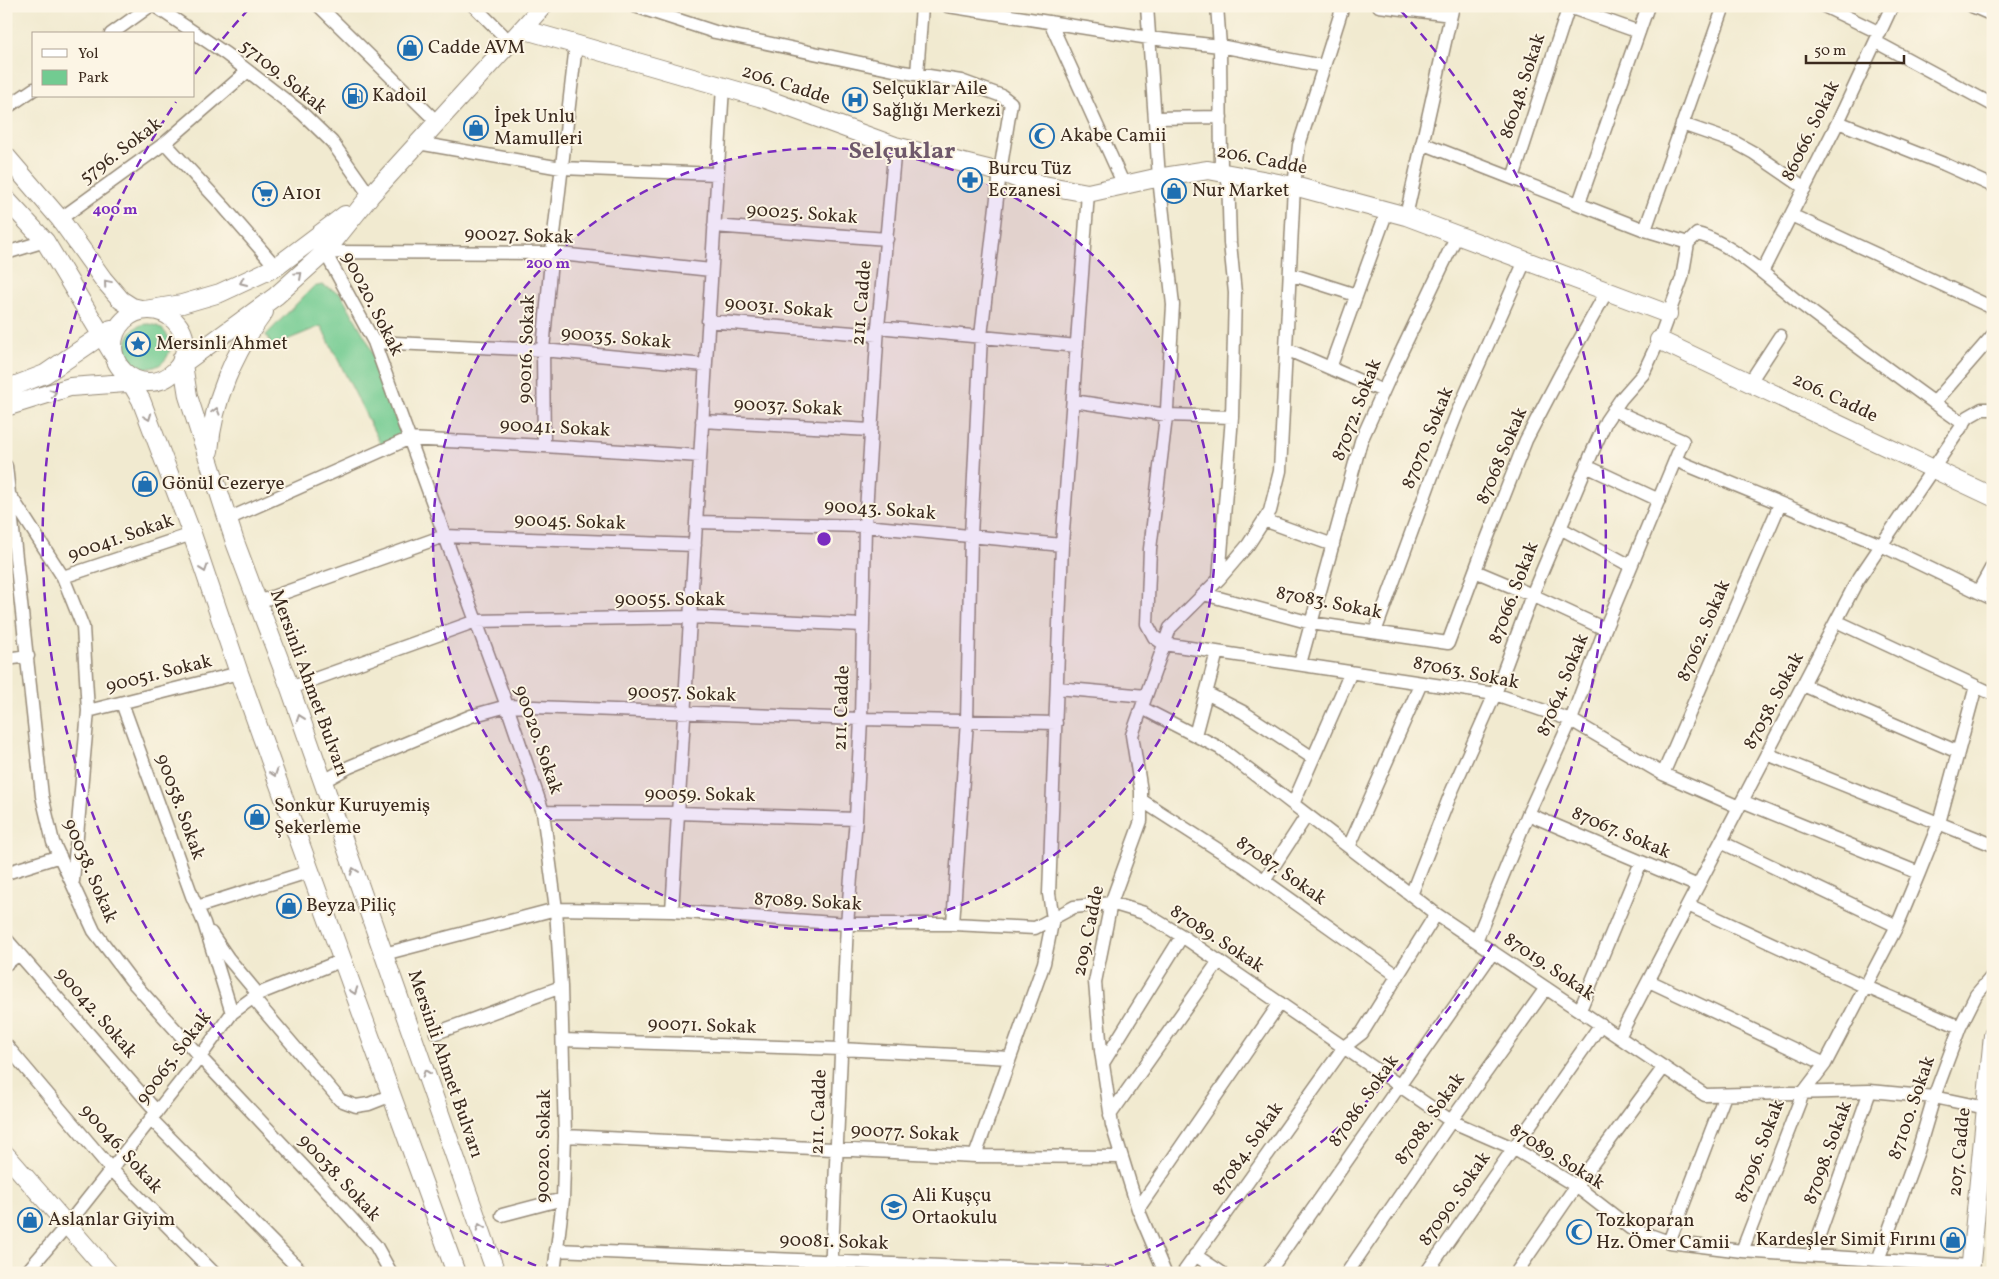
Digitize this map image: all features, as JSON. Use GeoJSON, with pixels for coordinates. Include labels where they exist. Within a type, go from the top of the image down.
{"type":"FeatureCollection","features":[{"type":"Feature","properties":{"kind":"street"},"geometry":{"type":"LineString","coordinates":[[114,32],[150,6]]}},
{"type":"Feature","properties":{"kind":"street","name":"57109. Sokak"},"geometry":{"type":"LineString","coordinates":[[154,6],[193,32]]}},
{"type":"Feature","properties":{"kind":"street"},"geometry":{"type":"LineString","coordinates":[[319,6],[438,122]]}},
{"type":"Feature","properties":{"kind":"street"},"geometry":{"type":"LineString","coordinates":[[474,6],[516,36]]}},
{"type":"Feature","properties":{"kind":"street"},"geometry":{"type":"LineString","coordinates":[[6,407],[70,388],[135,380],[158,381],[169,376],[181,363],[276,296],[324,252],[370,196],[543,6]]}},
{"type":"Feature","properties":{"kind":"street"},"geometry":{"type":"LineString","coordinates":[[635,6],[715,32],[916,74],[961,81],[1002,96],[1010,103],[981,336],[971,536],[967,721],[953,924]]}},
{"type":"Feature","properties":{"kind":"street"},"geometry":{"type":"LineString","coordinates":[[916,74],[922,6]]}},
{"type":"Feature","properties":{"kind":"street"},"geometry":{"type":"LineString","coordinates":[[948,6],[1149,38],[1220,46],[1323,66]]}},
{"type":"Feature","properties":{"kind":"street"},"geometry":{"type":"LineString","coordinates":[[1147,6],[1159,178],[1173,304],[1167,415],[1150,549],[1147,624],[1154,637],[1164,644]]}},
{"type":"Feature","properties":{"kind":"street"},"geometry":{"type":"LineString","coordinates":[[1217,6],[1224,172],[1235,293],[1232,417],[1219,579]]}},
{"type":"Feature","properties":{"kind":"street"},"geometry":{"type":"LineString","coordinates":[[1204,594],[1248,544],[1270,511],[1280,471],[1294,186],[1299,145],[1343,6]]}},
{"type":"Feature","properties":{"kind":"street"},"geometry":{"type":"LineString","coordinates":[[1379,6],[1452,11],[1406,216]]}},
{"type":"Feature","properties":{"kind":"street"},"geometry":{"type":"LineString","coordinates":[[1579,203],[1648,6]]}},
{"type":"Feature","properties":{"kind":"street"},"geometry":{"type":"LineString","coordinates":[[1645,230],[1724,6]]}},
{"type":"Feature","properties":{"kind":"street"},"geometry":{"type":"LineString","coordinates":[[1824,6],[1993,105]]}},
{"type":"Feature","properties":{"kind":"street","name":"86066. Sokak"},"geometry":{"type":"LineString","coordinates":[[1762,272],[1838,122],[1892,6]]}},
{"type":"Feature","properties":{"kind":"street"},"geometry":{"type":"LineString","coordinates":[[1972,6],[1993,15]]}},
{"type":"Feature","properties":{"kind":"street"},"geometry":{"type":"LineString","coordinates":[[1569,7],[1639,32]]}},
{"type":"Feature","properties":{"kind":"street","name":"86048. Sokak"},"geometry":{"type":"LineString","coordinates":[[1513,178],[1569,7]]}},
{"type":"Feature","properties":{"kind":"street"},"geometry":{"type":"LineString","coordinates":[[1050,22],[1124,185]]}},
{"type":"Feature","properties":{"kind":"street","name":"57109. Sokak"},"geometry":{"type":"LineString","coordinates":[[195,33],[226,54],[302,113],[332,142],[370,196]]}},
{"type":"Feature","properties":{"kind":"street","name":"206. Cadde"},"geometry":{"type":"LineString","coordinates":[[516,36],[576,45],[766,99],[895,146],[1000,172],[1027,182],[1088,193],[1208,170],[1294,186],[1406,216],[1668,314]]}},
{"type":"Feature","properties":{"kind":"street","name":"90016. Sokak"},"geometry":{"type":"LineString","coordinates":[[544,446],[543,350],[551,253],[576,45]]}},
{"type":"Feature","properties":{"kind":"street","name":"5796. Sokak"},"geometry":{"type":"LineString","coordinates":[[60,219],[165,143],[248,71]]}},
{"type":"Feature","properties":{"kind":"street"},"geometry":{"type":"LineString","coordinates":[[672,912],[723,87]]}},
{"type":"Feature","properties":{"kind":"street"},"geometry":{"type":"LineString","coordinates":[[6,108],[32,90]]}},
{"type":"Feature","properties":{"kind":"street"},"geometry":{"type":"LineString","coordinates":[[1155,118],[1221,118]]}},
{"type":"Feature","properties":{"kind":"street"},"geometry":{"type":"LineString","coordinates":[[1838,122],[1944,164],[1993,186]]}},
{"type":"Feature","properties":{"kind":"street"},"geometry":{"type":"LineString","coordinates":[[1682,124],[1734,142],[1754,152],[1805,188]]}},
{"type":"Feature","properties":{"kind":"street"},"geometry":{"type":"LineString","coordinates":[[165,143],[276,267]]}},
{"type":"Feature","properties":{"kind":"street"},"geometry":{"type":"LineString","coordinates":[[418,143],[561,168],[717,174]]}},
{"type":"Feature","properties":{"kind":"street"},"geometry":{"type":"LineString","coordinates":[[1422,143],[1645,230],[1688,243],[1697,234],[1710,237],[1762,272],[1800,303],[1964,424]]}},
{"type":"Feature","properties":{"kind":"street","name":"211. Cadde"},"geometry":{"type":"LineString","coordinates":[[831,1267],[847,924],[856,819],[861,719],[865,526],[877,331],[895,146]]}},
{"type":"Feature","properties":{"kind":"street"},"geometry":{"type":"LineString","coordinates":[[6,156],[60,219],[121,300],[132,307],[158,311],[169,316],[178,325],[184,341],[181,363]]}},
{"type":"Feature","properties":{"kind":"street"},"geometry":{"type":"LineString","coordinates":[[974,1156],[1044,963],[1053,918],[1049,894],[1062,544],[1088,193]]}},
{"type":"Feature","properties":{"kind":"street"},"geometry":{"type":"LineString","coordinates":[[6,389],[45,374],[134,313],[182,304],[220,293],[276,267],[370,196]]}},
{"type":"Feature","properties":{"kind":"street"},"geometry":{"type":"LineString","coordinates":[[6,198],[45,241],[102,334],[118,365],[135,380],[192,534],[239,673],[456,1273]]}},
{"type":"Feature","properties":{"kind":"street"},"geometry":{"type":"LineString","coordinates":[[1330,368],[1387,211]]}},
{"type":"Feature","properties":{"kind":"street"},"geometry":{"type":"LineString","coordinates":[[1791,215],[1993,308]]}},
{"type":"Feature","properties":{"kind":"street","name":"90025. Sokak"},"geometry":{"type":"LineString","coordinates":[[714,226],[887,239]]}},
{"type":"Feature","properties":{"kind":"street","name":"87072. Sokak"},"geometry":{"type":"LineString","coordinates":[[1300,664],[1361,441],[1457,235]]}},
{"type":"Feature","properties":{"kind":"street"},"geometry":{"type":"LineString","coordinates":[[6,253],[45,241]]}},
{"type":"Feature","properties":{"kind":"street","name":"87066. Sokak"},"geometry":{"type":"LineString","coordinates":[[1412,895],[1452,793],[1495,694],[1532,595],[1606,421],[1621,398],[1643,374],[1659,340],[1682,278],[1688,243]]}},
{"type":"Feature","properties":{"kind":"street","name":"90027. Sokak"},"geometry":{"type":"LineString","coordinates":[[324,252],[551,253],[712,270]]}},
{"type":"Feature","properties":{"kind":"street","name":"90020. Sokak"},"geometry":{"type":"LineString","coordinates":[[324,252],[374,342],[408,440],[508,706],[543,812],[556,909],[561,988],[566,1136],[564,1199],[554,1273]]}},
{"type":"Feature","properties":{"kind":"street","name":"87070. Sokak"},"geometry":{"type":"LineString","coordinates":[[1376,632],[1446,440],[1525,261]]}},
{"type":"Feature","properties":{"kind":"street"},"geometry":{"type":"LineString","coordinates":[[1290,274],[1356,296]]}},
{"type":"Feature","properties":{"kind":"street","name":"87068 Sokak"},"geometry":{"type":"LineString","coordinates":[[1448,643],[1526,440],[1607,292]]}},
{"type":"Feature","properties":{"kind":"street"},"geometry":{"type":"LineString","coordinates":[[208,459],[215,410],[232,364],[249,332],[276,296]]}},
{"type":"Feature","properties":{"kind":"street"},"geometry":{"type":"LineString","coordinates":[[113,354],[114,336],[123,320]]}},
{"type":"Feature","properties":{"kind":"street","name":"90031. Sokak"},"geometry":{"type":"LineString","coordinates":[[708,321],[981,336],[1077,346]]}},
{"type":"Feature","properties":{"kind":"street"},"geometry":{"type":"LineString","coordinates":[[1934,403],[1993,335]]}},
{"type":"Feature","properties":{"kind":"street"},"geometry":{"type":"LineString","coordinates":[[1750,382],[1780,336]]}},
{"type":"Feature","properties":{"kind":"street","name":"206. Cadde"},"geometry":{"type":"LineString","coordinates":[[1659,340],[1993,497]]}},
{"type":"Feature","properties":{"kind":"street","name":"90035. Sokak"},"geometry":{"type":"LineString","coordinates":[[374,342],[543,350],[706,365]]}},
{"type":"Feature","properties":{"kind":"street"},"geometry":{"type":"LineString","coordinates":[[1286,349],[1383,391]]}},
{"type":"Feature","properties":{"kind":"street","name":"Mersinli Ahmet Bulvarı"},"geometry":{"type":"LineString","coordinates":[[181,363],[188,396],[228,519],[290,688],[496,1273]]}},
{"type":"Feature","properties":{"kind":"street"},"geometry":{"type":"LineString","coordinates":[[1073,401],[1167,415],[1232,417]]}},
{"type":"Feature","properties":{"kind":"street","name":"87058. Sokak"},"geometry":{"type":"LineString","coordinates":[[1619,1037],[1857,581],[1968,418],[1982,409],[1993,409]]}},
{"type":"Feature","properties":{"kind":"street","name":"87064. Sokak"},"geometry":{"type":"LineString","coordinates":[[1476,940],[1528,814],[1571,720],[1605,629],[1683,441],[1613,410]]}},
{"type":"Feature","properties":{"kind":"street","name":"90037. Sokak"},"geometry":{"type":"LineString","coordinates":[[702,422],[871,430]]}},
{"type":"Feature","properties":{"kind":"street"},"geometry":{"type":"LineString","coordinates":[[228,519],[408,440]]}},
{"type":"Feature","properties":{"kind":"street","name":"90041. Sokak"},"geometry":{"type":"LineString","coordinates":[[408,440],[700,456]]}},
{"type":"Feature","properties":{"kind":"street"},"geometry":{"type":"LineString","coordinates":[[1675,460],[1881,545],[1993,599]]}},
{"type":"Feature","properties":{"kind":"street","name":"90038. Sokak"},"geometry":{"type":"LineString","coordinates":[[6,466],[42,796],[53,842],[94,931],[131,980],[200,1058],[376,1246],[390,1273]]}},
{"type":"Feature","properties":{"kind":"street"},"geometry":{"type":"LineString","coordinates":[[1586,466],[1659,500]]}},
{"type":"Feature","properties":{"kind":"street"},"geometry":{"type":"LineString","coordinates":[[10,495],[63,578],[83,627],[88,711],[72,881]]}},
{"type":"Feature","properties":{"kind":"street","name":"87062. Sokak"},"geometry":{"type":"LineString","coordinates":[[1663,774],[1780,504]]}},
{"type":"Feature","properties":{"kind":"street"},"geometry":{"type":"LineString","coordinates":[[1264,520],[1333,545]]}},
{"type":"Feature","properties":{"kind":"street","name":"90043. Sokak"},"geometry":{"type":"LineString","coordinates":[[696,522],[865,526],[1062,544]]}},
{"type":"Feature","properties":{"kind":"street"},"geometry":{"type":"LineString","coordinates":[[1560,528],[1631,566]]}},
{"type":"Feature","properties":{"kind":"street","name":"90041. Sokak"},"geometry":{"type":"LineString","coordinates":[[63,578],[192,534]]}},
{"type":"Feature","properties":{"kind":"street"},"geometry":{"type":"LineString","coordinates":[[258,602],[444,536]]}},
{"type":"Feature","properties":{"kind":"street","name":"90045. Sokak"},"geometry":{"type":"LineString","coordinates":[[444,536],[695,545]]}},
{"type":"Feature","properties":{"kind":"street"},"geometry":{"type":"LineString","coordinates":[[1978,592],[1993,565]]}},
{"type":"Feature","properties":{"kind":"street"},"geometry":{"type":"LineString","coordinates":[[1475,571],[1605,629]]}},
{"type":"Feature","properties":{"kind":"street","name":"87083. Sokak"},"geometry":{"type":"LineString","coordinates":[[1204,594],[1311,623],[1448,643]]}},
{"type":"Feature","properties":{"kind":"street","name":"209. Cadde"},"geometry":{"type":"LineString","coordinates":[[1165,1273],[1138,1208],[1110,1116],[1095,982],[1111,903],[1142,821],[1132,735],[1170,628],[1204,594]]}},
{"type":"Feature","properties":{"kind":"street","name":"90055. Sokak"},"geometry":{"type":"LineString","coordinates":[[290,688],[476,621],[690,617],[863,625]]}},
{"type":"Feature","properties":{"kind":"street"},"geometry":{"type":"LineString","coordinates":[[1836,622],[1993,694]]}},
{"type":"Feature","properties":{"kind":"street","name":"87063. Sokak"},"geometry":{"type":"LineString","coordinates":[[1164,644],[1495,694],[1571,720],[1663,774],[1919,873]]}},
{"type":"Feature","properties":{"kind":"street"},"geometry":{"type":"LineString","coordinates":[[1195,735],[1217,652]]}},
{"type":"Feature","properties":{"kind":"street"},"geometry":{"type":"LineString","coordinates":[[6,659],[28,656]]}},
{"type":"Feature","properties":{"kind":"street"},"geometry":{"type":"LineString","coordinates":[[1292,804],[1351,672]]}},
{"type":"Feature","properties":{"kind":"street","name":"90051. Sokak"},"geometry":{"type":"LineString","coordinates":[[88,711],[239,673]]}},
{"type":"Feature","properties":{"kind":"street"},"geometry":{"type":"LineString","coordinates":[[1349,847],[1422,683]]}},
{"type":"Feature","properties":{"kind":"street"},"geometry":{"type":"LineString","coordinates":[[1803,685],[1958,752]]}},
{"type":"Feature","properties":{"kind":"street","name":"87096. Sokak"},"geometry":{"type":"LineString","coordinates":[[1742,1251],[1803,1093],[1824,1064],[1897,926],[1919,873],[1939,823],[1976,686]]}},
{"type":"Feature","properties":{"kind":"street"},"geometry":{"type":"LineString","coordinates":[[1057,688],[1144,702]]}},
{"type":"Feature","properties":{"kind":"street"},"geometry":{"type":"LineString","coordinates":[[1206,693],[1243,712],[1313,758]]}},
{"type":"Feature","properties":{"kind":"street","name":"87019. Sokak"},"geometry":{"type":"LineString","coordinates":[[1144,702],[1195,735],[1220,748],[1436,914],[1705,1095],[1870,1091],[1934,1097],[1986,1108]]}},
{"type":"Feature","properties":{"kind":"street","name":"90058. Sokak"},"geometry":{"type":"LineString","coordinates":[[122,703],[204,923],[232,1013]]}},
{"type":"Feature","properties":{"kind":"street","name":"90057. Sokak"},"geometry":{"type":"LineString","coordinates":[[322,782],[349,767],[471,716],[508,706],[861,719],[1056,723]]}},
{"type":"Feature","properties":{"kind":"street"},"geometry":{"type":"LineString","coordinates":[[1767,754],[1993,845]]}},
{"type":"Feature","properties":{"kind":"street","name":"87087. Sokak"},"geometry":{"type":"LineString","coordinates":[[1141,800],[1264,881],[1398,976]]}},
{"type":"Feature","properties":{"kind":"street","name":"90059. Sokak"},"geometry":{"type":"LineString","coordinates":[[543,812],[678,813],[856,819]]}},
{"type":"Feature","properties":{"kind":"street","name":"87067. Sokak"},"geometry":{"type":"LineString","coordinates":[[1528,814],[1698,886]]}},
{"type":"Feature","properties":{"kind":"street"},"geometry":{"type":"LineString","coordinates":[[1264,881],[1307,815]]}},
{"type":"Feature","properties":{"kind":"street"},"geometry":{"type":"LineString","coordinates":[[1721,842],[1897,926]]}},
{"type":"Feature","properties":{"kind":"street"},"geometry":{"type":"LineString","coordinates":[[6,873],[60,856]]}},
{"type":"Feature","properties":{"kind":"street"},"geometry":{"type":"LineString","coordinates":[[1580,1010],[1640,862]]}},
{"type":"Feature","properties":{"kind":"street"},"geometry":{"type":"LineString","coordinates":[[197,907],[310,871]]}},
{"type":"Feature","properties":{"kind":"street","name":"87089. Sokak"},"geometry":{"type":"LineString","coordinates":[[384,954],[556,909],[672,912],[847,924],[953,924],[1035,928],[1074,907],[1111,903],[1144,913],[1182,936],[1451,1121],[1513,1148],[1576,1186],[1630,1228],[1669,1242],[1742,1251],[1878,1260],[1970,1269]]}},
{"type":"Feature","properties":{"kind":"street"},"geometry":{"type":"LineString","coordinates":[[1688,905],[1864,986],[1960,1027]]}},
{"type":"Feature","properties":{"kind":"street"},"geometry":{"type":"LineString","coordinates":[[1344,1047],[1362,1033],[1436,914]]}},
{"type":"Feature","properties":{"kind":"street","name":"90058. Sokak"},"geometry":{"type":"LineString","coordinates":[[204,923],[255,996],[340,1100],[356,1106],[369,1104],[392,1095]]}},
{"type":"Feature","properties":{"kind":"street"},"geometry":{"type":"LineString","coordinates":[[1103,1063],[1182,936]]}},
{"type":"Feature","properties":{"kind":"street","name":"90042. Sokak"},"geometry":{"type":"LineString","coordinates":[[6,939],[154,1116],[303,1273]]}},
{"type":"Feature","properties":{"kind":"street","name":"87086. Sokak"},"geometry":{"type":"LineString","coordinates":[[1268,1273],[1493,952]]}},
{"type":"Feature","properties":{"kind":"street"},"geometry":{"type":"LineString","coordinates":[[6,964],[19,954]]}},
{"type":"Feature","properties":{"kind":"street","name":"90065. Sokak"},"geometry":{"type":"LineString","coordinates":[[26,1273],[68,1224],[200,1058],[232,1013],[255,996],[343,960]]}},
{"type":"Feature","properties":{"kind":"street"},"geometry":{"type":"LineString","coordinates":[[1110,1116],[1219,961]]}},
{"type":"Feature","properties":{"kind":"street","name":"87100. Sokak"},"geometry":{"type":"LineString","coordinates":[[1878,1260],[1918,1151],[1934,1097],[1960,1027],[1976,995],[1993,975]]}},
{"type":"Feature","properties":{"kind":"street"},"geometry":{"type":"LineString","coordinates":[[1649,981],[1824,1064]]}},
{"type":"Feature","properties":{"kind":"street"},"geometry":{"type":"LineString","coordinates":[[436,1033],[561,988]]}},
{"type":"Feature","properties":{"kind":"street","name":"87088. Sokak"},"geometry":{"type":"LineString","coordinates":[[1346,1273],[1546,988]]}},
{"type":"Feature","properties":{"kind":"street"},"geometry":{"type":"LineString","coordinates":[[1138,1208],[1280,1003]]}},
{"type":"Feature","properties":{"kind":"street","name":"87090. Sokak"},"geometry":{"type":"LineString","coordinates":[[1426,1273],[1601,1024]]}},
{"type":"Feature","properties":{"kind":"street","name":"207. Cadde"},"geometry":{"type":"LineString","coordinates":[[1970,1269],[1993,1035]]}},
{"type":"Feature","properties":{"kind":"street","name":"90071. Sokak"},"geometry":{"type":"LineString","coordinates":[[563,1040],[841,1049],[1010,1058]]}},
{"type":"Feature","properties":{"kind":"street","name":"90046. Sokak"},"geometry":{"type":"LineString","coordinates":[[6,1045],[111,1169],[214,1273]]}},
{"type":"Feature","properties":{"kind":"street","name":"87084. Sokak"},"geometry":{"type":"LineString","coordinates":[[1183,1273],[1344,1047]]}},
{"type":"Feature","properties":{"kind":"street"},"geometry":{"type":"LineString","coordinates":[[1516,1273],[1576,1186],[1664,1067]]}},
{"type":"Feature","properties":{"kind":"street","name":"87098. Sokak"},"geometry":{"type":"LineString","coordinates":[[1812,1255],[1870,1091]]}},
{"type":"Feature","properties":{"kind":"street"},"geometry":{"type":"LineString","coordinates":[[1669,1242],[1725,1095]]}},
{"type":"Feature","properties":{"kind":"street","name":"90077. Sokak"},"geometry":{"type":"LineString","coordinates":[[566,1136],[974,1156],[1122,1157]]}},
{"type":"Feature","properties":{"kind":"street"},"geometry":{"type":"LineString","coordinates":[[8,1160],[68,1224],[109,1273]]}},
{"type":"Feature","properties":{"kind":"street"},"geometry":{"type":"LineString","coordinates":[[502,1215],[564,1199]]}},
{"type":"Feature","properties":{"kind":"street","name":"90081. Sokak"},"geometry":{"type":"LineString","coordinates":[[556,1250],[831,1267],[1111,1273]]}},
{"type":"Feature","properties":{"kind":"street"},"geometry":{"type":"LineString","coordinates":[[1195,1255],[1222,1273]]}},
{"type":"Feature","properties":{"kind":"green space"},"geometry":{"type":"Polygon","coordinates":[[[322,285],[341,294],[369,344],[402,437],[381,445],[321,326],[272,346],[266,335],[313,287],[322,285]]]}},
{"type":"Feature","properties":{"kind":"green space"},"geometry":{"type":"Polygon","coordinates":[[[148,324],[160,328],[166,334],[170,346],[166,358],[160,364],[148,368],[136,364],[130,358],[126,346],[130,334],[136,328],[148,324]]]}},
{"type":"Feature","properties":{"kind":"place","name":"Cadde AVM"},"geometry":{"type":"Point","coordinates":[410,48]}},
{"type":"Feature","properties":{"kind":"place","name":"Kadoil"},"geometry":{"type":"Point","coordinates":[355,96]}},
{"type":"Feature","properties":{"kind":"place","name":"Selçuklar Aile Sağlığı Merkezi"},"geometry":{"type":"Point","coordinates":[855,100]}},
{"type":"Feature","properties":{"kind":"place","name":"İpek Unlu Mamulleri"},"geometry":{"type":"Point","coordinates":[476,128]}},
{"type":"Feature","properties":{"kind":"place","name":"Akabe Camii"},"geometry":{"type":"Point","coordinates":[1042,136]}},
{"type":"Feature","properties":{"kind":"place","name":"Burcu Tüz Eczanesi"},"geometry":{"type":"Point","coordinates":[970,180]}},
{"type":"Feature","properties":{"kind":"place","name":"Nur Market"},"geometry":{"type":"Point","coordinates":[1174,191]}},
{"type":"Feature","properties":{"kind":"place","name":"A101"},"geometry":{"type":"Point","coordinates":[265,194]}},
{"type":"Feature","properties":{"kind":"place","name":"Mersinli Ahmet"},"geometry":{"type":"Point","coordinates":[138,344]}},
{"type":"Feature","properties":{"kind":"place","name":"Gönül Cezerye"},"geometry":{"type":"Point","coordinates":[145,484]}},
{"type":"Feature","properties":{"kind":"place","name":"Sonkur Kuruyemiş Şekerleme"},"geometry":{"type":"Point","coordinates":[257,817]}},
{"type":"Feature","properties":{"kind":"place","name":"Beyza Piliç"},"geometry":{"type":"Point","coordinates":[289,906]}},
{"type":"Feature","properties":{"kind":"place","name":"Ali Kuşçu Ortaokulu"},"geometry":{"type":"Point","coordinates":[894,1207]}},
{"type":"Feature","properties":{"kind":"place","name":"Aslanlar Giyim"},"geometry":{"type":"Point","coordinates":[30,1220]}},
{"type":"Feature","properties":{"kind":"place","name":"Tozkoparan Hz. Ömer Camii"},"geometry":{"type":"Point","coordinates":[1579,1232]}},
{"type":"Feature","properties":{"kind":"place","name":"Kardeşler Simit Fırını"},"geometry":{"type":"Point","coordinates":[1953,1240]}},
{"type":"Feature","properties":{"kind":"district","name":"Selçuklar"},"geometry":{"type":"Point","coordinates":[902,152]}}]}
